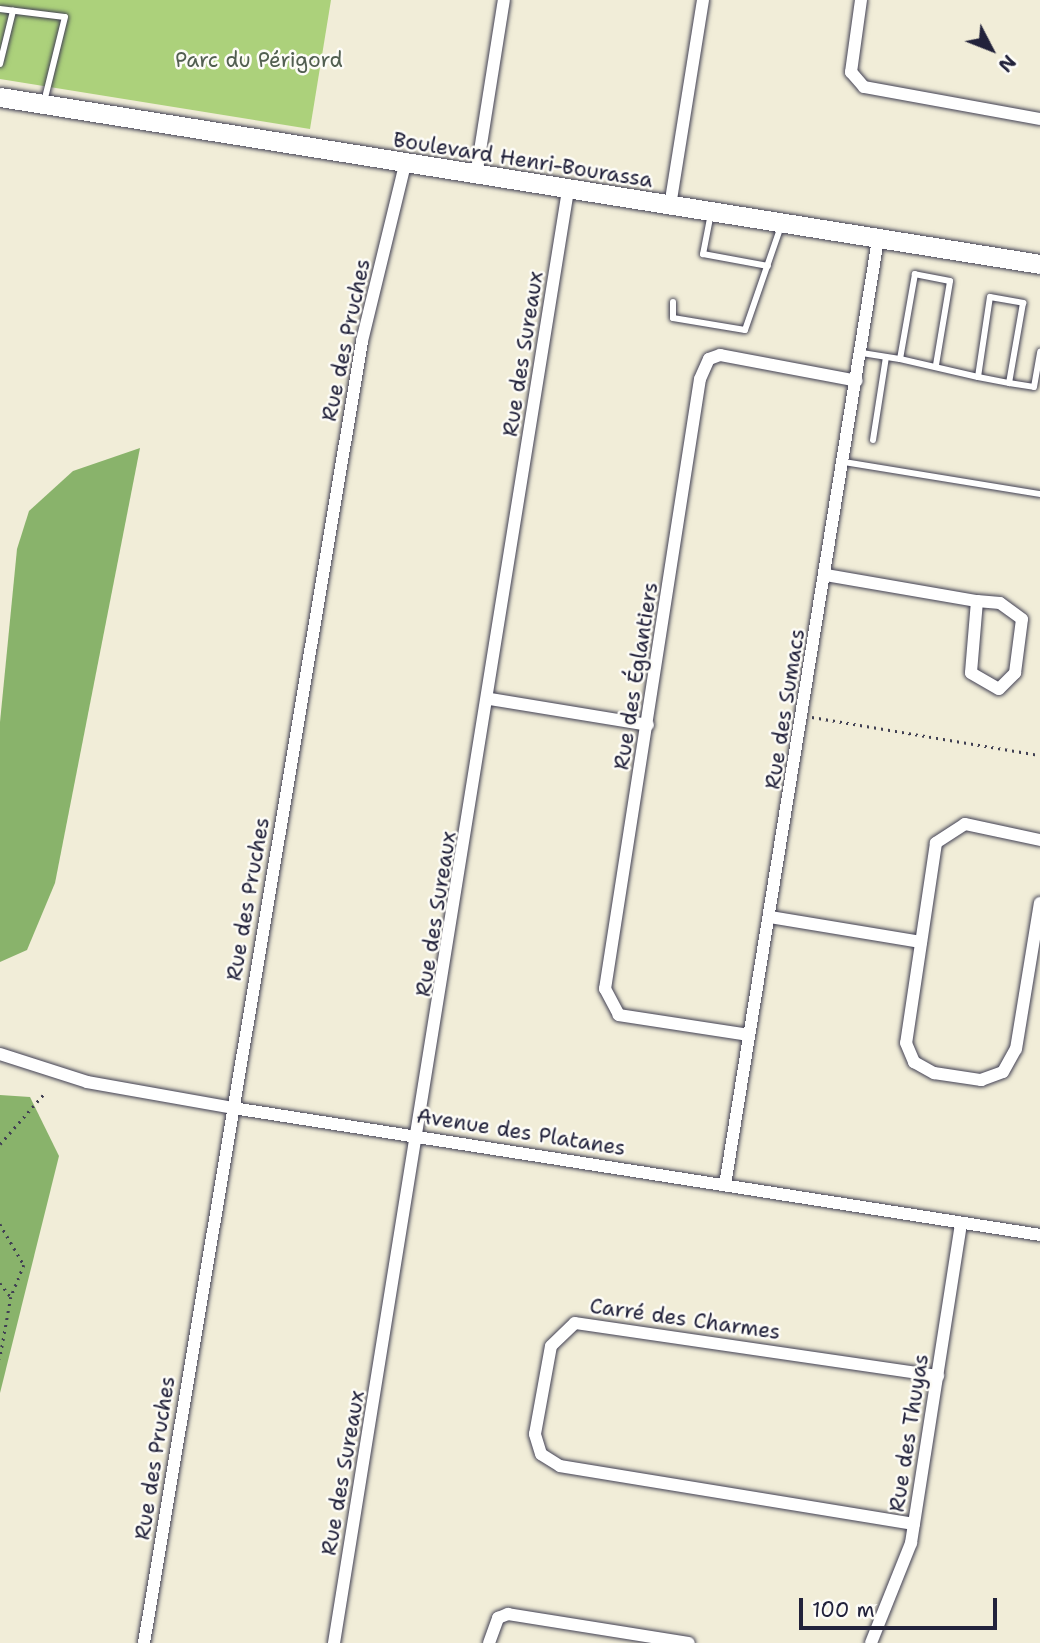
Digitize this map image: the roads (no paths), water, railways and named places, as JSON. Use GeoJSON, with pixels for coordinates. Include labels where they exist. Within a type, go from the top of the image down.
{"type":"FeatureCollection","features":[{"type":"Feature","properties":{"kind":"main road","name":"Boulevard Henri-Bourassa"},"geometry":{"type":"LineString","coordinates":[[0,97],[475,176],[1040,264]]}},
{"type":"Feature","properties":{"kind":"street"},"geometry":{"type":"LineString","coordinates":[[475,176],[504,0]]}},
{"type":"Feature","properties":{"kind":"street"},"geometry":{"type":"LineString","coordinates":[[670,206],[703,0]]}},
{"type":"Feature","properties":{"kind":"street"},"geometry":{"type":"LineString","coordinates":[[861,0],[851,72],[864,87],[1040,119]]}},
{"type":"Feature","properties":{"kind":"street","name":"Rue des Pruches"},"geometry":{"type":"LineString","coordinates":[[144,1643],[362,341],[405,164]]}},
{"type":"Feature","properties":{"kind":"street","name":"Rue des Sureaux"},"geometry":{"type":"LineString","coordinates":[[334,1643],[490,699],[568,190]]}},
{"type":"Feature","properties":{"kind":"street","name":"Rue des Sumacs"},"geometry":{"type":"LineString","coordinates":[[725,1185],[862,354],[878,239]]}},
{"type":"Feature","properties":{"kind":"street","name":"Rue des Églantiers"},"geometry":{"type":"LineString","coordinates":[[750,1035],[627,1017],[607,1001],[703,369],[709,359],[732,356],[857,381]]}},
{"type":"Feature","properties":{"kind":"street"},"geometry":{"type":"LineString","coordinates":[[826,575],[1000,603],[1022,619],[1015,673],[999,689],[987,687],[971,673],[978,601]]}},
{"type":"Feature","properties":{"kind":"street"},"geometry":{"type":"LineString","coordinates":[[490,699],[648,725]]}},
{"type":"Feature","properties":{"kind":"street"},"geometry":{"type":"LineString","coordinates":[[1040,840],[965,824],[941,835],[921,942],[909,1052],[934,1073],[993,1078],[1016,1049],[1040,903]]}},
{"type":"Feature","properties":{"kind":"street"},"geometry":{"type":"LineString","coordinates":[[770,917],[921,942]]}},
{"type":"Feature","properties":{"kind":"street","name":"Avenue des Platanes"},"geometry":{"type":"LineString","coordinates":[[0,1054],[87,1082],[233,1108],[419,1135],[1040,1235]]}},
{"type":"Feature","properties":{"kind":"street","name":"Rue des Thuyas"},"geometry":{"type":"LineString","coordinates":[[871,1643],[914,1524],[961,1223]]}},
{"type":"Feature","properties":{"kind":"street","name":"Carré des Charmes"},"geometry":{"type":"LineString","coordinates":[[914,1524],[560,1466],[541,1454],[535,1434],[551,1346],[575,1323],[938,1376]]}},
{"type":"Feature","properties":{"kind":"street"},"geometry":{"type":"LineString","coordinates":[[489,1643],[498,1618],[508,1614],[690,1643]]}},
{"type":"Feature","properties":{"kind":"lane"},"geometry":{"type":"LineString","coordinates":[[0,9],[65,18],[43,104]]}},
{"type":"Feature","properties":{"kind":"lane"},"geometry":{"type":"LineString","coordinates":[[0,64],[13,11]]}},
{"type":"Feature","properties":{"kind":"lane"},"geometry":{"type":"LineString","coordinates":[[711,212],[703,254],[768,267]]}},
{"type":"Feature","properties":{"kind":"lane"},"geometry":{"type":"LineString","coordinates":[[673,302],[673,318],[745,330],[782,224]]}},
{"type":"Feature","properties":{"kind":"lane"},"geometry":{"type":"LineString","coordinates":[[900,359],[915,274],[950,281],[936,365]]}},
{"type":"Feature","properties":{"kind":"lane"},"geometry":{"type":"LineString","coordinates":[[978,377],[990,297],[1023,303],[1009,383]]}},
{"type":"Feature","properties":{"kind":"lane"},"geometry":{"type":"LineString","coordinates":[[862,354],[936,365],[978,377],[1037,387],[1040,352]]}},
{"type":"Feature","properties":{"kind":"lane"},"geometry":{"type":"LineString","coordinates":[[873,440],[886,357]]}},
{"type":"Feature","properties":{"kind":"lane"},"geometry":{"type":"LineString","coordinates":[[844,462],[1040,494]]}},
{"type":"Feature","properties":{"kind":"park label","name":"Parc du Périgord"},"geometry":{"type":"Point","coordinates":[259,60]}}]}
